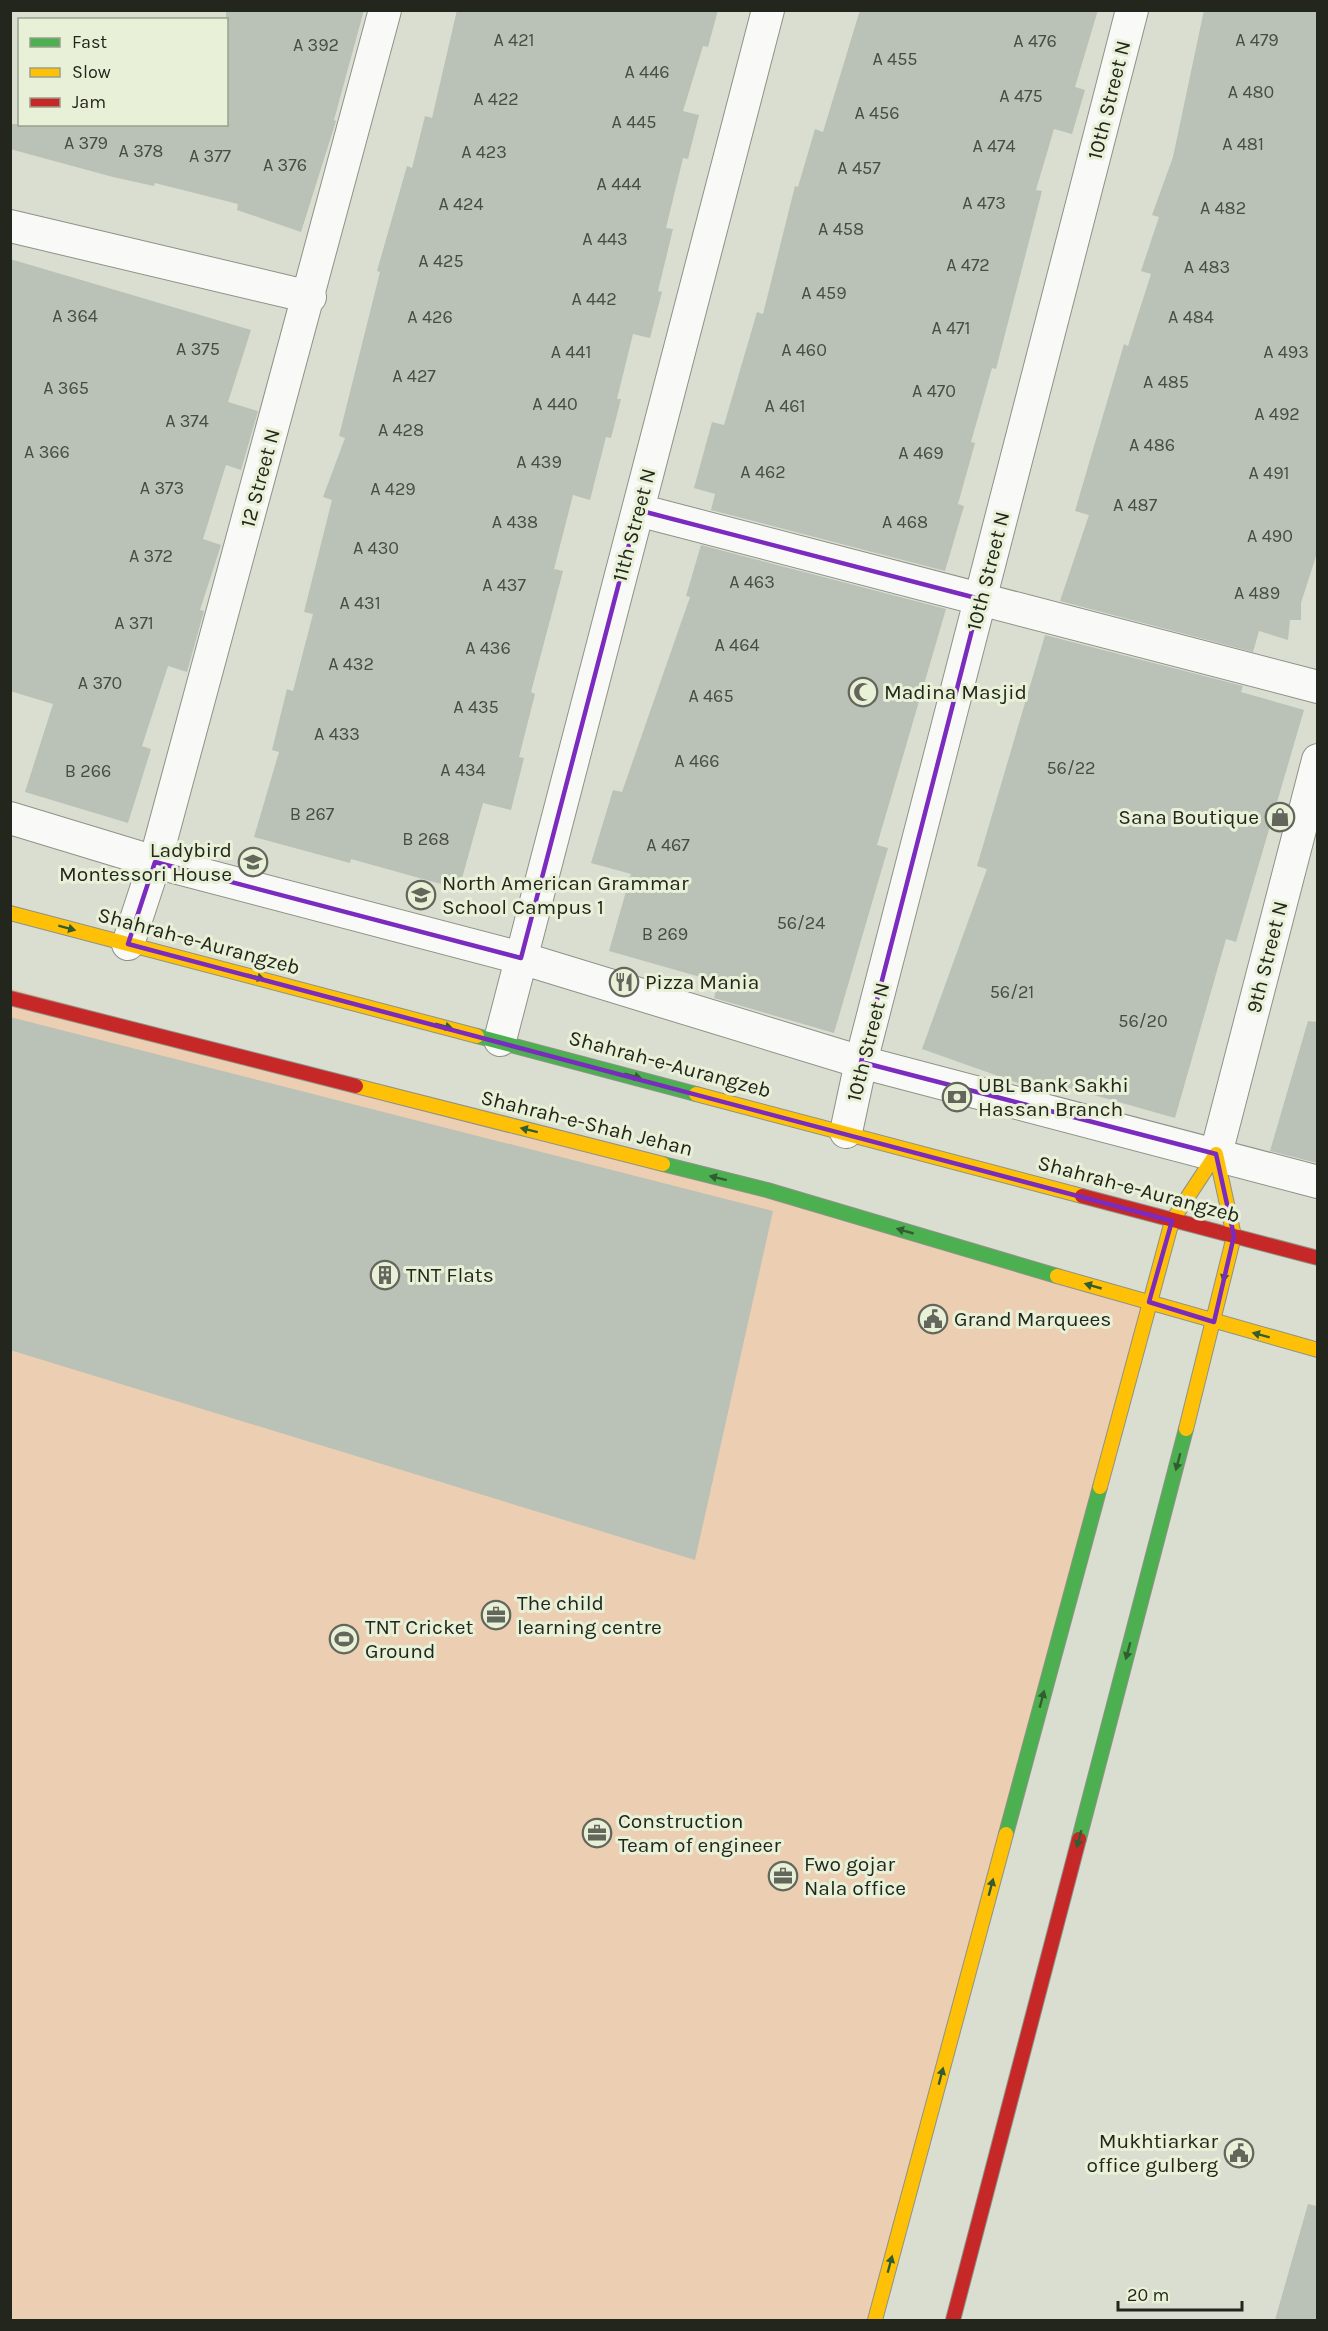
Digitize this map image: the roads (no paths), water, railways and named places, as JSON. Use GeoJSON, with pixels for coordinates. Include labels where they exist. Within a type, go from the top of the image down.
{"type":"FeatureCollection","features":[{"type":"Feature","properties":{"kind":"main road","name":"Shahrah-e-Aurangzeb"},"geometry":{"type":"LineString","coordinates":[[10,913],[500,1040],[1317,1258]]}},
{"type":"Feature","properties":{"kind":"main road","name":"Shahrah-e-Shah Jehan"},"geometry":{"type":"LineString","coordinates":[[10,998],[767,1191],[1149,1302]]}},
{"type":"Feature","properties":{"kind":"main road"},"geometry":{"type":"LineString","coordinates":[[875,2320],[1172,1221],[1216,1154]]}},
{"type":"Feature","properties":{"kind":"main road"},"geometry":{"type":"LineString","coordinates":[[953,2320],[1214,1322],[1234,1236],[1216,1154]]}},
{"type":"Feature","properties":{"kind":"main road"},"geometry":{"type":"LineString","coordinates":[[1149,1302],[1317,1350]]}},
{"type":"Feature","properties":{"kind":"street","name":"12 Street N"},"geometry":{"type":"LineString","coordinates":[[128,944],[155,862],[386,10]]}},
{"type":"Feature","properties":{"kind":"street","name":"11th Street N"},"geometry":{"type":"LineString","coordinates":[[500,1040],[768,10]]}},
{"type":"Feature","properties":{"kind":"street","name":"10th Street N"},"geometry":{"type":"LineString","coordinates":[[846,1132],[861,1062],[1132,10]]}},
{"type":"Feature","properties":{"kind":"street"},"geometry":{"type":"LineString","coordinates":[[10,226],[310,297]]}},
{"type":"Feature","properties":{"kind":"street"},"geometry":{"type":"LineString","coordinates":[[638,510],[1317,687]]}},
{"type":"Feature","properties":{"kind":"street","name":"9th Street N"},"geometry":{"type":"LineString","coordinates":[[1216,1154],[1317,760]]}},
{"type":"Feature","properties":{"kind":"street"},"geometry":{"type":"LineString","coordinates":[[10,818],[155,862],[521,958],[861,1062],[1317,1182]]}},
{"type":"Feature","properties":{"kind":"place","name":"Madina Masjid"},"geometry":{"type":"Point","coordinates":[863,692]}},
{"type":"Feature","properties":{"kind":"place","name":"Sana Boutique"},"geometry":{"type":"Point","coordinates":[1280,817]}},
{"type":"Feature","properties":{"kind":"place","name":"Ladybird Montessori House"},"geometry":{"type":"Point","coordinates":[253,862]}},
{"type":"Feature","properties":{"kind":"place","name":"North American Grammar School Campus 1"},"geometry":{"type":"Point","coordinates":[421,895]}},
{"type":"Feature","properties":{"kind":"place","name":"Pizza Mania"},"geometry":{"type":"Point","coordinates":[624,982]}},
{"type":"Feature","properties":{"kind":"place","name":"UBL Bank Sakhi Hassan Branch"},"geometry":{"type":"Point","coordinates":[957,1097]}},
{"type":"Feature","properties":{"kind":"place","name":"TNT Flats"},"geometry":{"type":"Point","coordinates":[385,1275]}},
{"type":"Feature","properties":{"kind":"place","name":"Grand Marquees"},"geometry":{"type":"Point","coordinates":[933,1319]}},
{"type":"Feature","properties":{"kind":"place","name":"The child learning centre"},"geometry":{"type":"Point","coordinates":[496,1615]}},
{"type":"Feature","properties":{"kind":"place","name":"TNT Cricket Ground"},"geometry":{"type":"Point","coordinates":[344,1639]}},
{"type":"Feature","properties":{"kind":"place","name":"Construction Team of engineer"},"geometry":{"type":"Point","coordinates":[597,1833]}},
{"type":"Feature","properties":{"kind":"place","name":"Fwo gojar Nala office"},"geometry":{"type":"Point","coordinates":[783,1876]}},
{"type":"Feature","properties":{"kind":"place","name":"Mukhtiarkar office gulberg"},"geometry":{"type":"Point","coordinates":[1239,2153]}}]}
